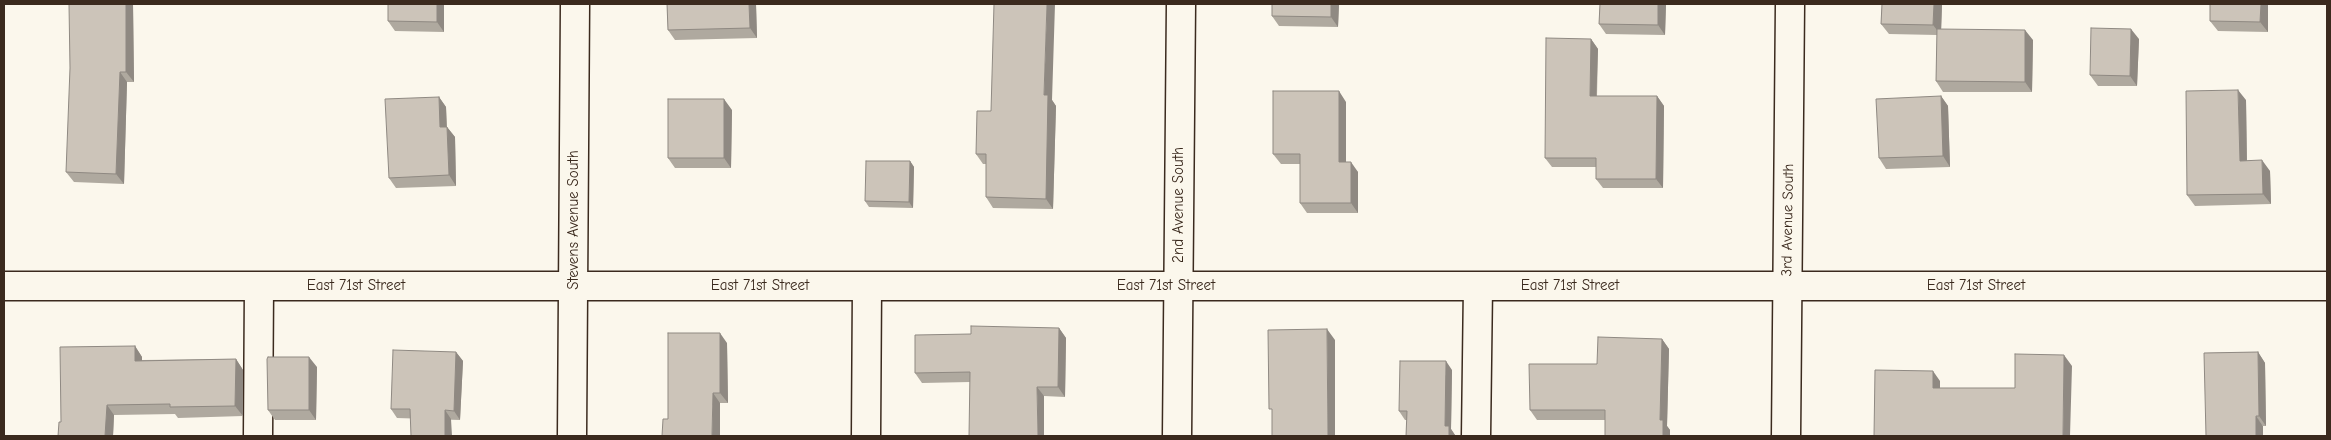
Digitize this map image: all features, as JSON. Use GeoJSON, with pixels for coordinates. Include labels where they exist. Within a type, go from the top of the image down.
{"type":"FeatureCollection","features":[{"type":"Feature","properties":{"kind":"street","name":"Stevens Avenue South"},"geometry":{"type":"LineString","coordinates":[[572,436],[575,4]]}},
{"type":"Feature","properties":{"kind":"street","name":"2nd Avenue South"},"geometry":{"type":"LineString","coordinates":[[1177,436],[1181,4]]}},
{"type":"Feature","properties":{"kind":"street","name":"3rd Avenue South"},"geometry":{"type":"LineString","coordinates":[[1786,436],[1790,4]]}},
{"type":"Feature","properties":{"kind":"street","name":"East 71st Street"},"geometry":{"type":"LineString","coordinates":[[4,286],[2327,286]]}},
{"type":"Feature","properties":{"kind":"street"},"geometry":{"type":"LineString","coordinates":[[258,436],[259,286]]}},
{"type":"Feature","properties":{"kind":"street"},"geometry":{"type":"LineString","coordinates":[[866,436],[867,286]]}},
{"type":"Feature","properties":{"kind":"street"},"geometry":{"type":"LineString","coordinates":[[1476,436],[1478,286]]}},
{"type":"Feature","properties":{"kind":"building"},"geometry":{"type":"Polygon","coordinates":[[[69,4],[126,4],[126,72],[120,72],[116,174],[66,172],[70,68],[69,4]]]}},
{"type":"Feature","properties":{"kind":"building"},"geometry":{"type":"Polygon","coordinates":[[[388,4],[437,4],[437,22],[388,21],[388,4]]]}},
{"type":"Feature","properties":{"kind":"building"},"geometry":{"type":"Polygon","coordinates":[[[667,4],[749,4],[750,28],[668,30],[667,4]]]}},
{"type":"Feature","properties":{"kind":"building"},"geometry":{"type":"Polygon","coordinates":[[[994,4],[1047,4],[1044,95],[1048,95],[1046,199],[986,197],[986,154],[976,154],[977,111],[991,111],[994,4]]]}},
{"type":"Feature","properties":{"kind":"building"},"geometry":{"type":"Polygon","coordinates":[[[1272,4],[1331,4],[1331,17],[1272,16],[1272,4]]]}},
{"type":"Feature","properties":{"kind":"building"},"geometry":{"type":"Polygon","coordinates":[[[1600,4],[1658,4],[1658,25],[1599,24],[1600,4]]]}},
{"type":"Feature","properties":{"kind":"building"},"geometry":{"type":"Polygon","coordinates":[[[1882,4],[1934,4],[1933,25],[1881,24],[1882,4]]]}},
{"type":"Feature","properties":{"kind":"building"},"geometry":{"type":"Polygon","coordinates":[[[2210,4],[2261,4],[2260,22],[2210,21],[2210,4]]]}},
{"type":"Feature","properties":{"kind":"building"},"geometry":{"type":"Polygon","coordinates":[[[2091,28],[2131,29],[2130,76],[2090,75],[2091,28]]]}},
{"type":"Feature","properties":{"kind":"building"},"geometry":{"type":"Polygon","coordinates":[[[1937,29],[2025,30],[2025,82],[1936,81],[1937,29]]]}},
{"type":"Feature","properties":{"kind":"building"},"geometry":{"type":"Polygon","coordinates":[[[1546,38],[1591,39],[1590,96],[1657,96],[1656,179],[1596,179],[1596,158],[1545,158],[1546,38]]]}},
{"type":"Feature","properties":{"kind":"building"},"geometry":{"type":"Polygon","coordinates":[[[2238,90],[2240,161],[2262,160],[2263,194],[2187,195],[2186,91],[2238,90]]]}},
{"type":"Feature","properties":{"kind":"building"},"geometry":{"type":"Polygon","coordinates":[[[1273,91],[1339,91],[1339,162],[1351,162],[1351,203],[1300,203],[1300,154],[1273,154],[1273,91]]]}},
{"type":"Feature","properties":{"kind":"building"},"geometry":{"type":"Polygon","coordinates":[[[1941,96],[1943,156],[1879,158],[1876,99],[1941,96]]]}},
{"type":"Feature","properties":{"kind":"building"},"geometry":{"type":"Polygon","coordinates":[[[439,97],[440,127],[447,127],[449,175],[389,178],[385,99],[439,97]]]}},
{"type":"Feature","properties":{"kind":"building"},"geometry":{"type":"Polygon","coordinates":[[[668,99],[724,99],[724,158],[668,158],[668,99]]]}},
{"type":"Feature","properties":{"kind":"building"},"geometry":{"type":"Polygon","coordinates":[[[866,161],[910,161],[909,202],[865,201],[866,161]]]}},
{"type":"Feature","properties":{"kind":"building"},"geometry":{"type":"Polygon","coordinates":[[[971,326],[1059,328],[1058,387],[1037,387],[1038,436],[969,436],[970,372],[915,373],[915,335],[971,334],[971,326]]]}},
{"type":"Feature","properties":{"kind":"building"},"geometry":{"type":"Polygon","coordinates":[[[1327,329],[1328,436],[1272,436],[1272,409],[1269,409],[1268,330],[1327,329]]]}},
{"type":"Feature","properties":{"kind":"building"},"geometry":{"type":"Polygon","coordinates":[[[668,333],[720,333],[720,393],[713,393],[712,436],[662,436],[663,419],[668,419],[668,333]]]}},
{"type":"Feature","properties":{"kind":"building"},"geometry":{"type":"Polygon","coordinates":[[[1598,337],[1662,339],[1660,420],[1663,420],[1663,436],[1605,436],[1605,410],[1530,410],[1529,364],[1597,364],[1598,337]]]}},
{"type":"Feature","properties":{"kind":"building"},"geometry":{"type":"Polygon","coordinates":[[[135,346],[135,361],[236,359],[235,406],[170,407],[170,404],[107,405],[105,436],[58,436],[59,422],[61,422],[60,347],[135,346]]]}},
{"type":"Feature","properties":{"kind":"building"},"geometry":{"type":"Polygon","coordinates":[[[393,350],[456,352],[454,411],[445,410],[445,436],[411,436],[410,409],[391,409],[393,350]]]}},
{"type":"Feature","properties":{"kind":"building"},"geometry":{"type":"Polygon","coordinates":[[[2258,352],[2259,416],[2256,416],[2256,436],[2206,436],[2204,353],[2258,352]]]}},
{"type":"Feature","properties":{"kind":"building"},"geometry":{"type":"Polygon","coordinates":[[[2015,354],[2064,355],[2063,436],[1874,436],[1875,370],[1933,371],[1933,388],[2015,388],[2015,354]]]}},
{"type":"Feature","properties":{"kind":"building"},"geometry":{"type":"Polygon","coordinates":[[[268,357],[309,357],[309,410],[268,410],[268,357]]]}},
{"type":"Feature","properties":{"kind":"building"},"geometry":{"type":"Polygon","coordinates":[[[1400,361],[1446,361],[1445,426],[1449,426],[1449,436],[1406,436],[1407,411],[1399,411],[1400,361]]]}}]}
